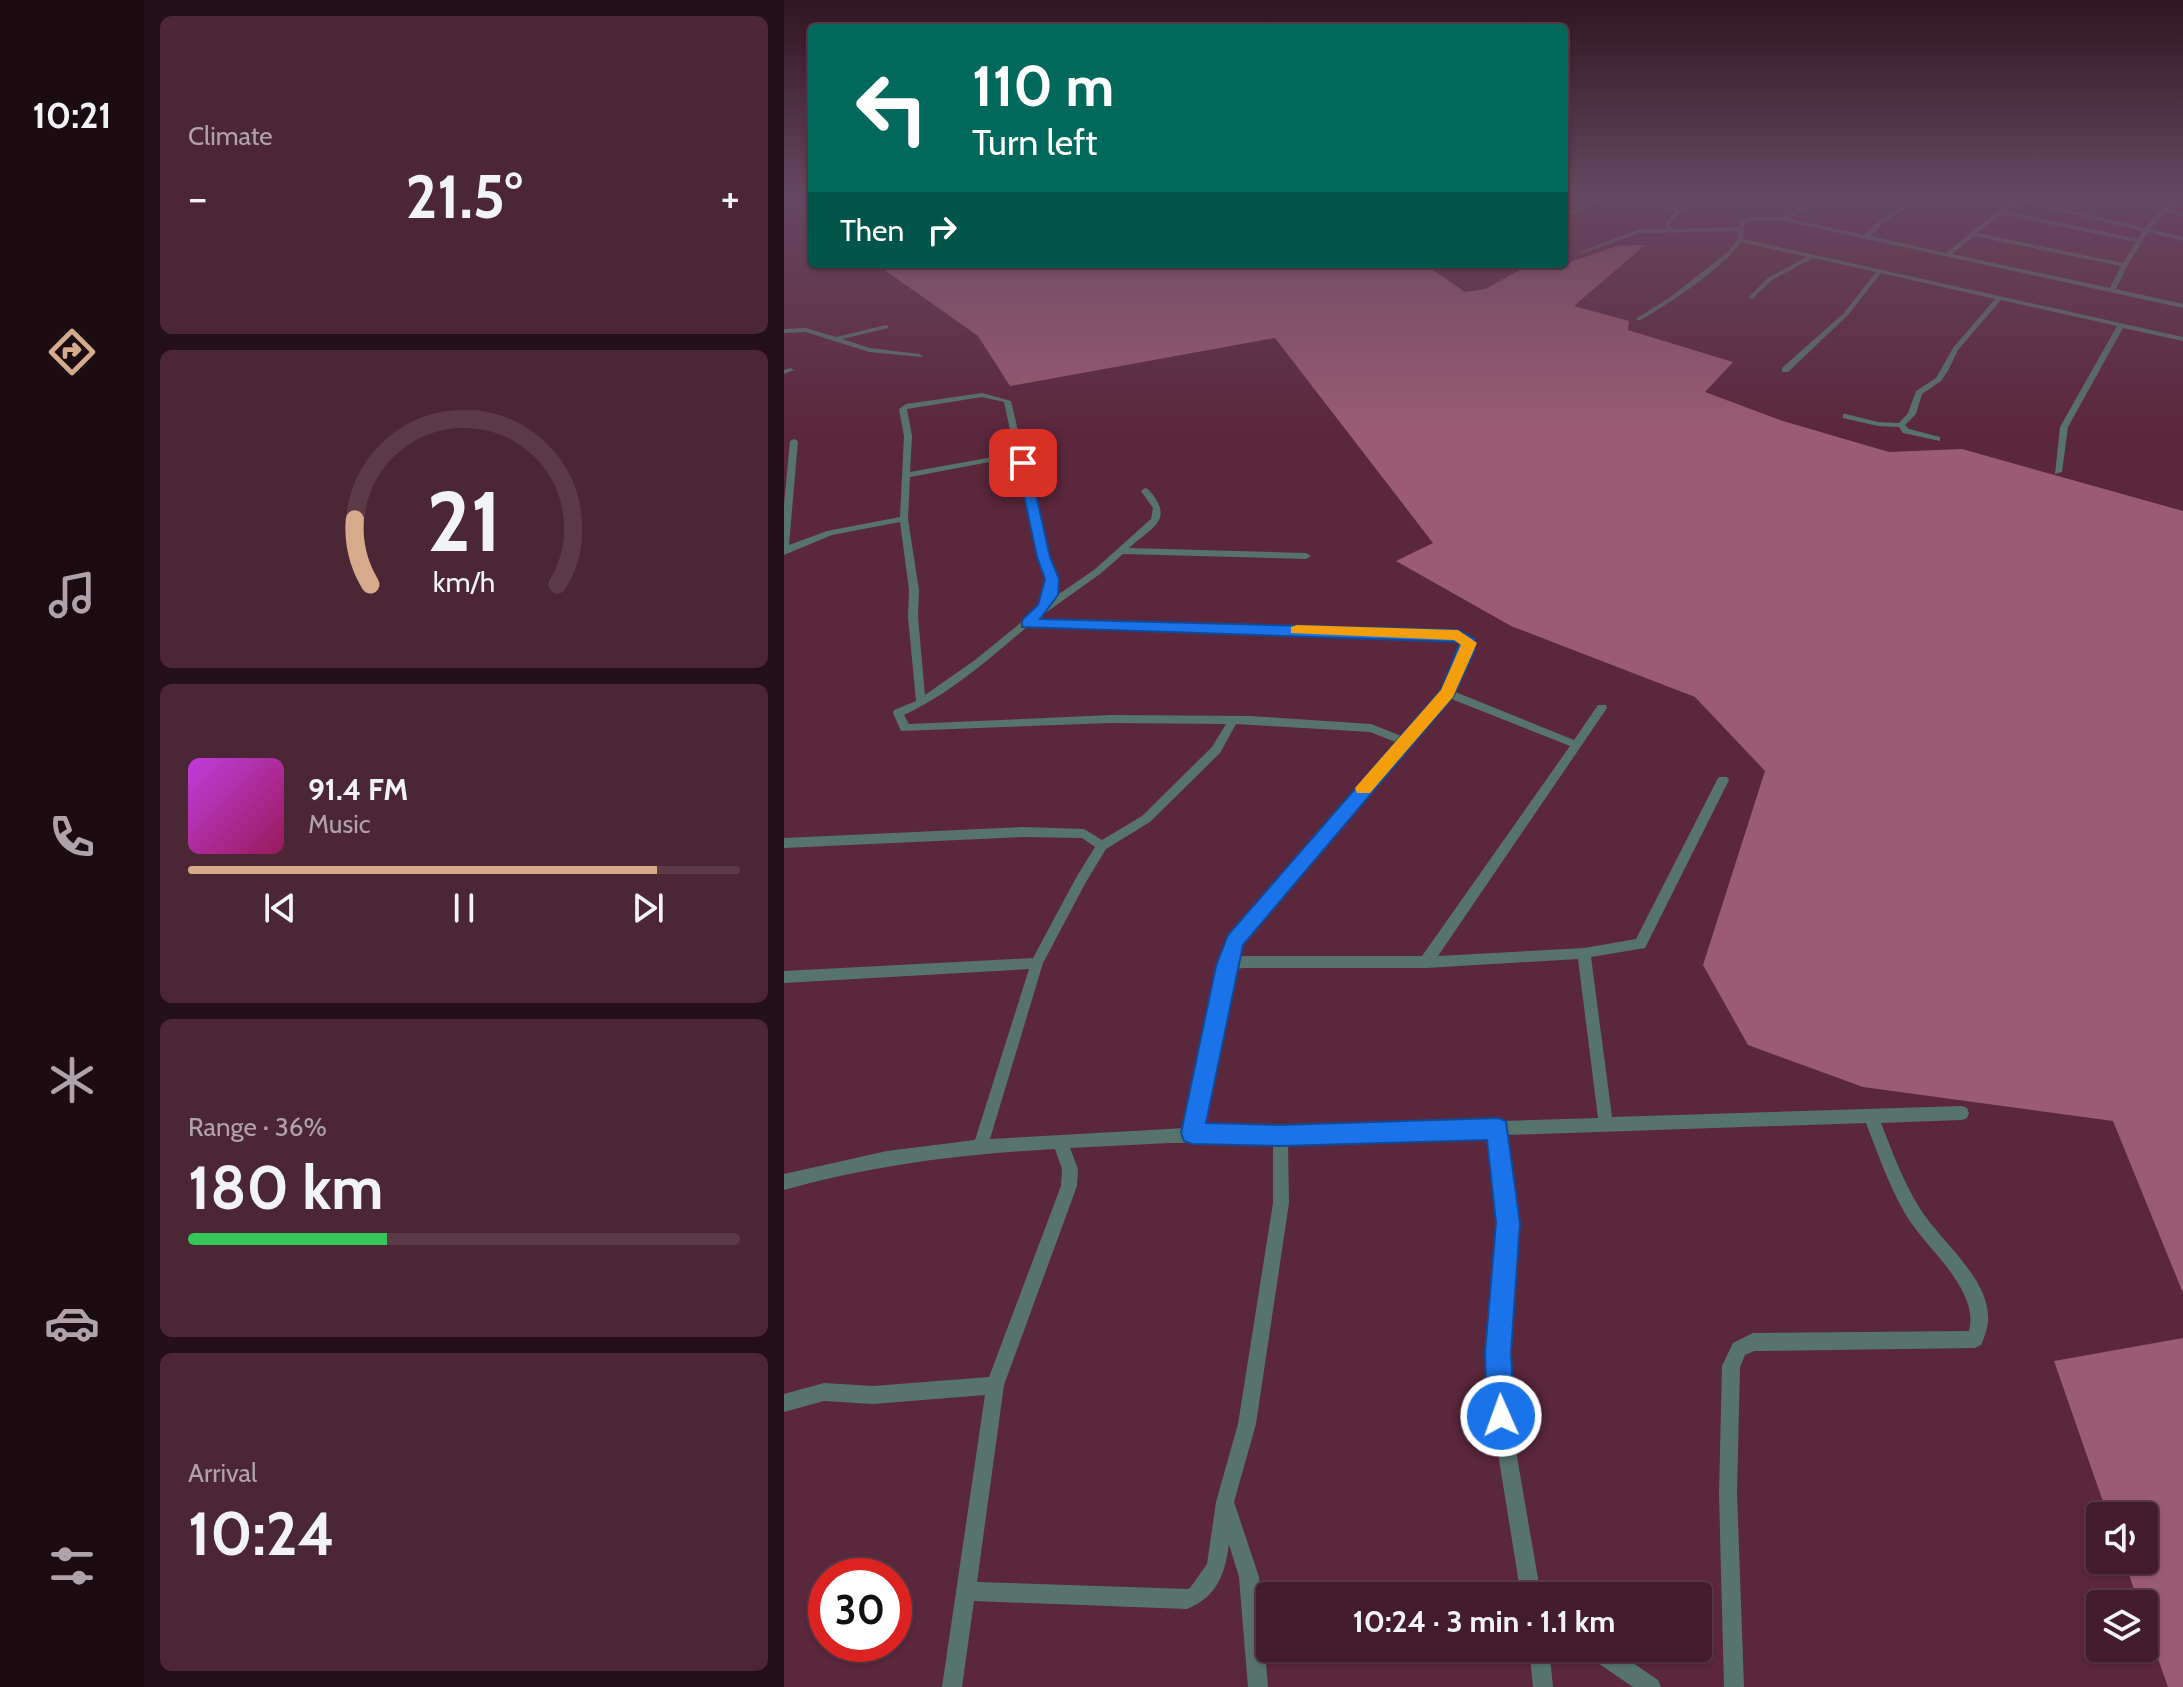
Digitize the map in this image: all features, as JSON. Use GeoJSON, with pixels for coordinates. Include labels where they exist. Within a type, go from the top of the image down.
{"type":"FeatureCollection","features":[{"type":"Feature","properties":{"kind":"street"},"geometry":{"type":"LineString","coordinates":[[1639,319],[1703,276]]}},
{"type":"Feature","properties":{"kind":"street"},"geometry":{"type":"LineString","coordinates":[[1752,297],[1776,276]]}},
{"type":"Feature","properties":{"kind":"street"},"geometry":{"type":"LineString","coordinates":[[1785,370],[1846,314],[1876,276]]}},
{"type":"Feature","properties":{"kind":"street"},"geometry":{"type":"LineString","coordinates":[[1896,276],[2183,339]]}},
{"type":"Feature","properties":{"kind":"street"},"geometry":{"type":"LineString","coordinates":[[2042,276],[2183,306]]}},
{"type":"Feature","properties":{"kind":"street"},"geometry":{"type":"LineString","coordinates":[[2112,291],[2118,276]]}},
{"type":"Feature","properties":{"kind":"street"},"geometry":{"type":"LineString","coordinates":[[1846,416],[1878,424],[1901,425],[1912,414],[1919,393],[1933,387],[1954,360],[1955,349],[1972,335],[1978,321],[1999,298]]}},
{"type":"Feature","properties":{"kind":"street"},"geometry":{"type":"LineString","coordinates":[[2058,472],[2064,427],[2121,326]]}},
{"type":"Feature","properties":{"kind":"street"},"geometry":{"type":"LineString","coordinates":[[836,339],[886,327]]}},
{"type":"Feature","properties":{"kind":"street"},"geometry":{"type":"LineString","coordinates":[[784,331],[796,328],[869,350],[919,356]]}},
{"type":"Feature","properties":{"kind":"street"},"geometry":{"type":"LineString","coordinates":[[921,703],[914,590],[904,519],[908,436],[903,409],[924,402],[982,395],[1007,401],[1043,557],[1052,579],[1051,595],[1044,608]]}},
{"type":"Feature","properties":{"kind":"street"},"geometry":{"type":"LineString","coordinates":[[1901,425],[1906,431],[1937,439]]}},
{"type":"Feature","properties":{"kind":"street"},"geometry":{"type":"LineString","coordinates":[[794,441],[784,551],[830,533],[904,519]]}},
{"type":"Feature","properties":{"kind":"street"},"geometry":{"type":"LineString","coordinates":[[906,475],[1021,454]]}},
{"type":"Feature","properties":{"kind":"street"},"geometry":{"type":"LineString","coordinates":[[1145,491],[1155,504],[1158,516],[1123,551],[921,703],[898,713],[905,728],[1111,719],[1232,722],[1371,728],[1404,741]]}},
{"type":"Feature","properties":{"kind":"street"},"geometry":{"type":"LineString","coordinates":[[1123,551],[1306,556]]}},
{"type":"Feature","properties":{"kind":"street"},"geometry":{"type":"LineString","coordinates":[[1027,624],[1458,635],[1470,643],[1447,693],[1235,941],[1226,966],[1192,1133]]}},
{"type":"Feature","properties":{"kind":"street"},"geometry":{"type":"LineString","coordinates":[[1447,693],[1577,745]]}},
{"type":"Feature","properties":{"kind":"street"},"geometry":{"type":"LineString","coordinates":[[1426,962],[1602,708]]}},
{"type":"Feature","properties":{"kind":"street"},"geometry":{"type":"LineString","coordinates":[[981,1145],[1037,963],[1081,879],[1102,846],[1146,819],[1216,750],[1232,722]]}},
{"type":"Feature","properties":{"kind":"street"},"geometry":{"type":"LineString","coordinates":[[1226,966],[1243,962],[1426,962],[1584,953],[1640,944],[1723,780]]}},
{"type":"Feature","properties":{"kind":"street"},"geometry":{"type":"LineString","coordinates":[[784,843],[1023,832],[1084,834],[1102,846]]}},
{"type":"Feature","properties":{"kind":"street"},"geometry":{"type":"LineString","coordinates":[[1584,953],[1606,1125]]}},
{"type":"Feature","properties":{"kind":"street"},"geometry":{"type":"LineString","coordinates":[[784,977],[1037,963]]}},
{"type":"Feature","properties":{"kind":"street"},"geometry":{"type":"LineString","coordinates":[[784,1182],[926,1150],[981,1145],[1192,1133],[1280,1135],[1962,1113]]}},
{"type":"Feature","properties":{"kind":"street"},"geometry":{"type":"LineString","coordinates":[[1734,1687],[1728,1494],[1731,1366],[1739,1349],[1753,1342],[1975,1339],[1980,1326],[1979,1309],[1965,1281],[1920,1223],[1899,1188],[1871,1116]]}},
{"type":"Feature","properties":{"kind":"street"},"geometry":{"type":"LineString","coordinates":[[1498,1129],[1508,1223],[1498,1352],[1501,1416],[1529,1582]]}},
{"type":"Feature","properties":{"kind":"street"},"geometry":{"type":"LineString","coordinates":[[966,1591],[1187,1599],[1197,1595],[1216,1568],[1225,1502],[1247,1424],[1281,1203],[1280,1135]]}},
{"type":"Feature","properties":{"kind":"street"},"geometry":{"type":"LineString","coordinates":[[952,1687],[995,1385],[1069,1186],[1070,1169],[1060,1141]]}},
{"type":"Feature","properties":{"kind":"street"},"geometry":{"type":"LineString","coordinates":[[784,1403],[824,1392],[873,1395],[995,1385]]}},
{"type":"Feature","properties":{"kind":"street"},"geometry":{"type":"LineString","coordinates":[[1225,1502],[1249,1577],[1258,1687]]}},
{"type":"Feature","properties":{"kind":"street"},"geometry":{"type":"LineString","coordinates":[[1540,1662],[1543,1687]]}},
{"type":"Feature","properties":{"kind":"street"},"geometry":{"type":"LineString","coordinates":[[1614,1662],[1651,1687]]}},
{"type":"Feature","properties":{"kind":"shaded area"},"geometry":{"type":"Polygon","coordinates":[[[893,276],[1441,276],[1465,292],[1485,289],[1509,276],[1609,276],[1574,306],[1629,321],[1628,330],[1733,362],[1705,392],[1783,421],[1889,452],[1962,449],[2183,511],[2183,1293],[2113,1121],[1863,1087],[1748,1045],[1703,965],[1765,771],[1695,697],[1511,626],[1396,561],[1433,543],[1275,338],[1010,386],[978,336],[893,276]]]}},
{"type":"Feature","properties":{"kind":"shaded area"},"geometry":{"type":"Polygon","coordinates":[[[2183,1338],[2183,1687],[2168,1687],[2158,1659],[2158,1590],[2134,1590],[2129,1574],[2158,1574],[2158,1502],[2103,1502],[2054,1361],[2183,1338]]]}},
{"type":"Feature","properties":{"kind":"slow traffic"},"geometry":{"type":"LineString","coordinates":[[1297,630],[1458,635],[1470,643],[1447,693],[1363,788]]}},
{"type":"Feature","properties":{"kind":"route"},"geometry":{"type":"LineString","coordinates":[[1023,463],[1043,557],[1052,579],[1051,595],[1044,608],[1027,624],[1402,633],[1458,635],[1468,639],[1470,643],[1447,693],[1418,723],[1235,941],[1226,966],[1192,1133],[1280,1135],[1498,1129],[1508,1223],[1498,1352],[1501,1416]]}}]}
